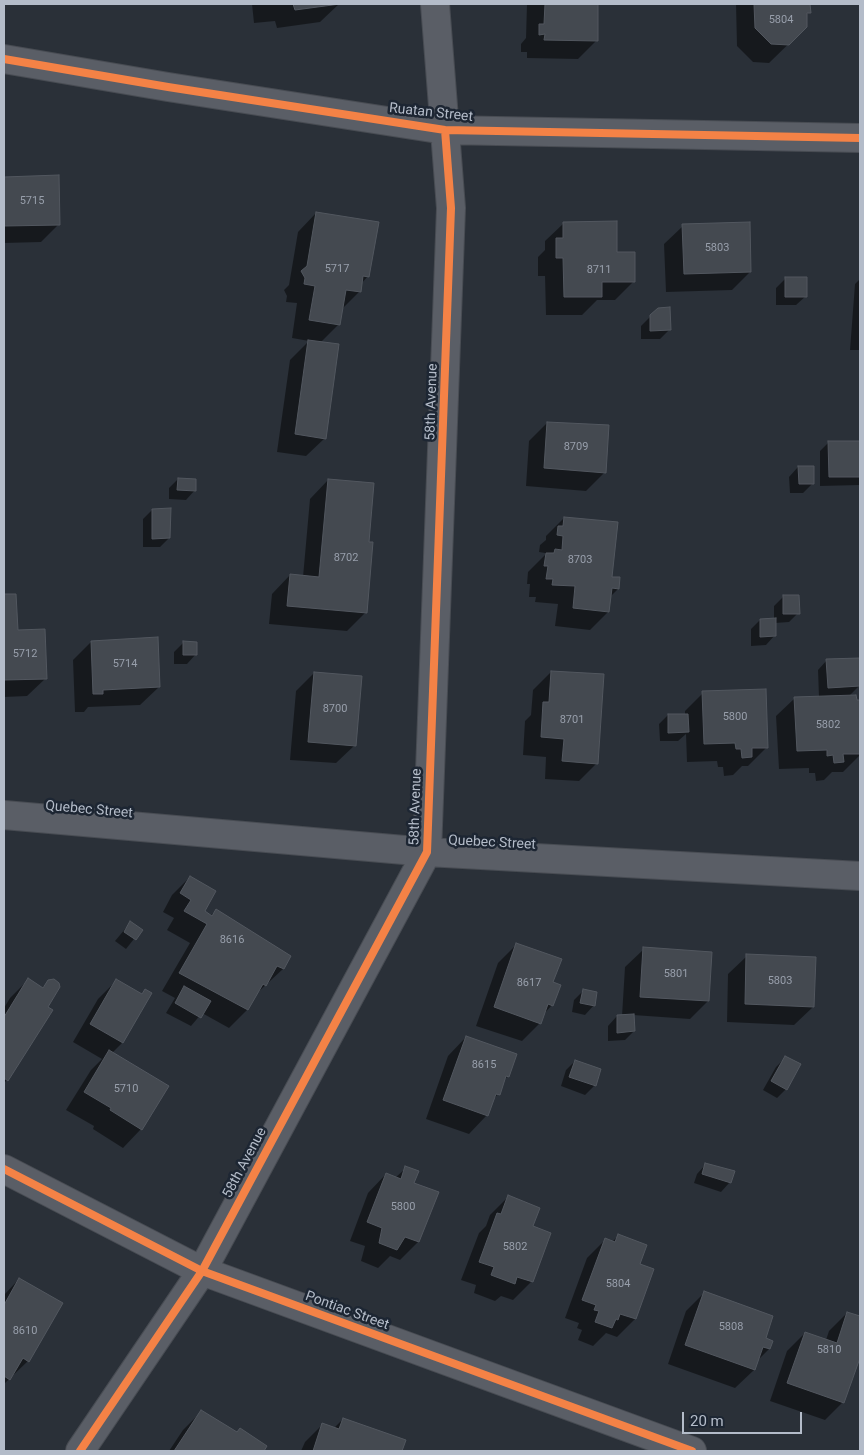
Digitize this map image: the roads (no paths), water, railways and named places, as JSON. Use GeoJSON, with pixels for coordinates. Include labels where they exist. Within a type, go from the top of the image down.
{"type":"FeatureCollection","features":[{"type":"Feature","properties":{"kind":"street","name":"58th Avenue"},"geometry":{"type":"LineString","coordinates":[[80,1451],[202,1270],[427,852],[448,334],[451,208],[435,4]]}},
{"type":"Feature","properties":{"kind":"street","name":"Ruatan Street"},"geometry":{"type":"LineString","coordinates":[[4,59],[168,87],[445,130],[860,138]]}},
{"type":"Feature","properties":{"kind":"street","name":"Quebec Street"},"geometry":{"type":"LineString","coordinates":[[4,815],[427,852],[860,876]]}},
{"type":"Feature","properties":{"kind":"street","name":"Pontiac Street"},"geometry":{"type":"LineString","coordinates":[[4,1168],[202,1270],[692,1451]]}}]}
